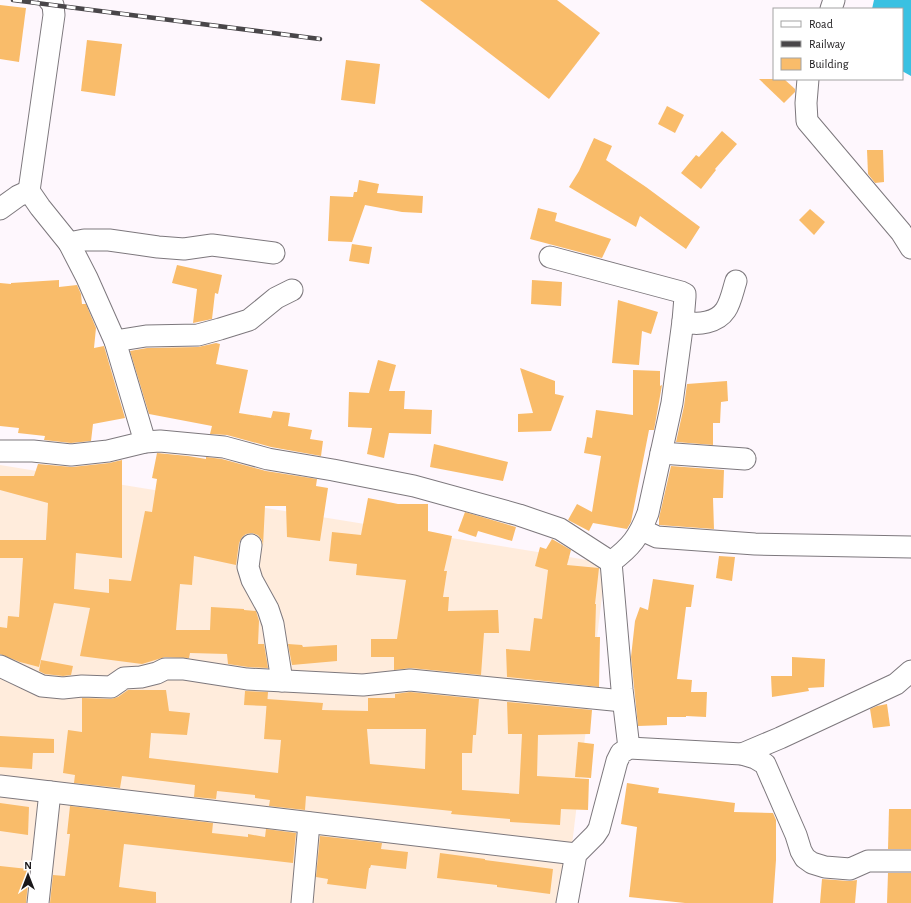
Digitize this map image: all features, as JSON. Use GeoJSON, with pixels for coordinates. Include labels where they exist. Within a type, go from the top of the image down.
{"type":"FeatureCollection","features":[{"type":"Feature","properties":{"kind":"street"},"geometry":{"type":"LineString","coordinates":[[50,0],[53,5],[54,15],[29,191],[40,208],[69,243],[87,278],[115,341],[144,442]]}},
{"type":"Feature","properties":{"kind":"street"},"geometry":{"type":"LineString","coordinates":[[808,80],[806,103],[807,121],[901,232],[911,248]]}},
{"type":"Feature","properties":{"kind":"street"},"geometry":{"type":"LineString","coordinates":[[0,209],[18,196],[29,191]]}},
{"type":"Feature","properties":{"kind":"street"},"geometry":{"type":"LineString","coordinates":[[69,243],[84,240],[109,240],[158,247],[184,248],[212,245],[274,253]]}},
{"type":"Feature","properties":{"kind":"street"},"geometry":{"type":"LineString","coordinates":[[550,257],[681,292],[685,297],[672,403],[648,513],[642,530],[627,549],[611,562]]}},
{"type":"Feature","properties":{"kind":"street"},"geometry":{"type":"LineString","coordinates":[[682,321],[690,324],[701,323],[712,321],[721,317],[728,307],[736,281]]}},
{"type":"Feature","properties":{"kind":"street"},"geometry":{"type":"LineString","coordinates":[[115,341],[146,336],[198,335],[220,329],[249,320],[276,298],[292,290]]}},
{"type":"Feature","properties":{"kind":"street"},"geometry":{"type":"LineString","coordinates":[[0,451],[33,451],[71,455],[108,451],[144,442],[160,441],[224,447],[268,459],[414,486],[519,515],[560,529],[611,562]]}},
{"type":"Feature","properties":{"kind":"street"},"geometry":{"type":"LineString","coordinates":[[660,453],[745,459]]}},
{"type":"Feature","properties":{"kind":"street"},"geometry":{"type":"LineString","coordinates":[[642,530],[657,537],[756,544],[911,547]]}},
{"type":"Feature","properties":{"kind":"street"},"geometry":{"type":"LineString","coordinates":[[252,545],[248,567],[252,580],[268,609],[273,624],[282,681]]}},
{"type":"Feature","properties":{"kind":"street"},"geometry":{"type":"LineString","coordinates":[[611,562],[623,701],[629,748]]}},
{"type":"Feature","properties":{"kind":"street"},"geometry":{"type":"LineString","coordinates":[[0,666],[42,686],[63,688],[82,686],[111,687],[124,678],[150,676],[165,670],[182,669],[247,679],[363,685],[410,680],[623,701]]}},
{"type":"Feature","properties":{"kind":"street"},"geometry":{"type":"LineString","coordinates":[[742,754],[896,684],[911,671]]}},
{"type":"Feature","properties":{"kind":"street"},"geometry":{"type":"LineString","coordinates":[[567,903],[576,854],[599,829],[617,760],[621,753],[629,748],[742,754],[755,758],[765,764],[801,850],[805,858],[812,863],[825,867],[850,869],[858,867],[868,861],[911,861]]}},
{"type":"Feature","properties":{"kind":"street"},"geometry":{"type":"LineString","coordinates":[[0,786],[576,854]]}},
{"type":"Feature","properties":{"kind":"street"},"geometry":{"type":"LineString","coordinates":[[38,903],[50,792]]}},
{"type":"Feature","properties":{"kind":"street"},"geometry":{"type":"LineString","coordinates":[[302,903],[309,823]]}},
{"type":"Feature","properties":{"kind":"shaded area"},"geometry":{"type":"Polygon","coordinates":[[[0,465],[606,563],[565,903],[0,903],[0,465]]]}},
{"type":"Feature","properties":{"kind":"water"},"geometry":{"type":"Polygon","coordinates":[[[874,0],[911,0],[911,76],[903,72],[903,8],[872,8],[874,0]]]}},
{"type":"Feature","properties":{"kind":"building"},"geometry":{"type":"Polygon","coordinates":[[[420,0],[557,0],[600,33],[549,99],[420,0]]]}},
{"type":"Feature","properties":{"kind":"building"},"geometry":{"type":"Polygon","coordinates":[[[0,5],[26,8],[19,62],[0,59],[0,5]]]}},
{"type":"Feature","properties":{"kind":"building"},"geometry":{"type":"Polygon","coordinates":[[[87,40],[122,44],[115,96],[81,91],[87,40]]]}},
{"type":"Feature","properties":{"kind":"building"},"geometry":{"type":"Polygon","coordinates":[[[346,60],[380,64],[375,104],[341,100],[346,60]]]}},
{"type":"Feature","properties":{"kind":"building"},"geometry":{"type":"Polygon","coordinates":[[[759,79],[785,80],[795,89],[795,92],[784,103],[759,79]]]}},
{"type":"Feature","properties":{"kind":"building"},"geometry":{"type":"Polygon","coordinates":[[[667,106],[684,115],[675,133],[658,124],[667,106]]]}},
{"type":"Feature","properties":{"kind":"building"},"geometry":{"type":"Polygon","coordinates":[[[722,131],[737,144],[715,169],[716,170],[701,189],[681,173],[696,155],[699,157],[722,131]]]}},
{"type":"Feature","properties":{"kind":"building"},"geometry":{"type":"Polygon","coordinates":[[[594,138],[612,146],[606,160],[646,187],[700,227],[686,249],[640,216],[636,227],[569,187],[579,171],[594,138]]]}},
{"type":"Feature","properties":{"kind":"building"},"geometry":{"type":"Polygon","coordinates":[[[867,150],[883,150],[884,182],[875,183],[868,174],[867,150]]]}},
{"type":"Feature","properties":{"kind":"building"},"geometry":{"type":"Polygon","coordinates":[[[359,180],[379,184],[377,193],[423,196],[422,213],[402,212],[365,205],[352,242],[328,241],[330,196],[353,197],[354,192],[357,192],[359,180]]]}},
{"type":"Feature","properties":{"kind":"building"},"geometry":{"type":"Polygon","coordinates":[[[538,208],[557,213],[555,221],[611,239],[602,258],[530,239],[538,208]]]}},
{"type":"Feature","properties":{"kind":"building"},"geometry":{"type":"Polygon","coordinates":[[[810,209],[825,222],[814,235],[799,220],[810,209]]]}},
{"type":"Feature","properties":{"kind":"building"},"geometry":{"type":"Polygon","coordinates":[[[352,244],[372,247],[369,264],[349,261],[352,244]]]}},
{"type":"Feature","properties":{"kind":"building"},"geometry":{"type":"Polygon","coordinates":[[[177,265],[222,275],[218,294],[215,293],[212,319],[193,323],[197,289],[172,283],[177,265]]]}},
{"type":"Feature","properties":{"kind":"building"},"geometry":{"type":"Polygon","coordinates":[[[59,280],[59,287],[77,285],[81,294],[82,304],[86,304],[96,328],[94,348],[104,346],[125,418],[93,424],[91,441],[71,443],[44,440],[45,436],[18,433],[19,428],[0,426],[0,283],[11,284],[59,280]]]}},
{"type":"Feature","properties":{"kind":"building"},"geometry":{"type":"Polygon","coordinates":[[[532,280],[562,282],[561,306],[531,304],[532,280]]]}},
{"type":"Feature","properties":{"kind":"building"},"geometry":{"type":"Polygon","coordinates":[[[618,300],[658,312],[651,334],[642,331],[639,365],[612,363],[618,300]]]}},
{"type":"Feature","properties":{"kind":"building"},"geometry":{"type":"Polygon","coordinates":[[[216,343],[220,344],[216,364],[248,370],[239,413],[271,418],[273,411],[290,413],[288,426],[312,430],[310,439],[323,441],[321,456],[271,447],[227,435],[210,434],[212,426],[149,414],[130,351],[147,348],[198,347],[216,343]]]}},
{"type":"Feature","properties":{"kind":"building"},"geometry":{"type":"Polygon","coordinates":[[[378,360],[396,365],[389,391],[405,391],[404,409],[432,410],[431,434],[389,433],[384,458],[367,454],[372,428],[348,427],[349,392],[369,393],[378,360]]]}},
{"type":"Feature","properties":{"kind":"building"},"geometry":{"type":"Polygon","coordinates":[[[520,368],[555,381],[555,394],[564,396],[551,431],[518,432],[518,414],[533,413],[520,368]]]}},
{"type":"Feature","properties":{"kind":"building"},"geometry":{"type":"Polygon","coordinates":[[[633,370],[660,371],[660,386],[662,385],[654,430],[649,430],[631,522],[627,529],[593,523],[589,531],[568,520],[577,504],[592,512],[601,456],[584,453],[587,437],[592,438],[596,410],[633,415],[633,370]]]}},
{"type":"Feature","properties":{"kind":"building"},"geometry":{"type":"Polygon","coordinates":[[[727,381],[728,401],[721,402],[720,423],[713,423],[713,445],[676,442],[687,384],[727,381]]]}},
{"type":"Feature","properties":{"kind":"building"},"geometry":{"type":"Polygon","coordinates":[[[434,444],[508,462],[503,481],[430,467],[434,444]]]}},
{"type":"Feature","properties":{"kind":"building"},"geometry":{"type":"Polygon","coordinates":[[[157,453],[206,459],[206,457],[222,459],[266,471],[317,479],[316,486],[328,488],[320,541],[287,537],[286,506],[265,506],[263,546],[262,540],[258,535],[252,533],[246,534],[242,537],[239,543],[236,565],[194,556],[192,585],[180,584],[176,630],[210,630],[211,607],[256,611],[259,621],[258,644],[264,644],[268,668],[228,664],[227,654],[190,653],[189,658],[165,657],[142,664],[80,656],[90,608],[54,603],[39,667],[20,662],[0,654],[0,627],[7,628],[8,616],[19,617],[23,558],[0,558],[0,540],[46,540],[48,503],[0,490],[0,476],[34,476],[38,464],[72,467],[122,460],[122,558],[76,553],[74,589],[109,593],[109,579],[131,581],[145,511],[152,512],[157,479],[152,478],[157,453]]]}},
{"type":"Feature","properties":{"kind":"building"},"geometry":{"type":"Polygon","coordinates":[[[671,466],[724,470],[723,498],[713,498],[714,529],[659,525],[659,518],[671,466]]]}},
{"type":"Feature","properties":{"kind":"building"},"geometry":{"type":"Polygon","coordinates":[[[368,498],[398,504],[428,504],[428,531],[452,536],[444,571],[447,571],[443,597],[449,597],[448,611],[498,610],[499,633],[484,633],[481,675],[411,668],[394,670],[394,657],[371,657],[371,639],[397,639],[406,580],[356,575],[357,564],[329,561],[332,532],[361,535],[368,498]]]}},
{"type":"Feature","properties":{"kind":"building"},"geometry":{"type":"Polygon","coordinates":[[[465,512],[516,527],[512,541],[478,531],[476,537],[458,531],[465,512]]]}},
{"type":"Feature","properties":{"kind":"building"},"geometry":{"type":"Polygon","coordinates":[[[552,539],[571,550],[567,565],[599,568],[595,604],[595,637],[600,637],[599,687],[507,677],[506,649],[530,651],[534,618],[542,619],[548,570],[535,566],[540,547],[546,549],[552,539]]]}},
{"type":"Feature","properties":{"kind":"building"},"geometry":{"type":"Polygon","coordinates":[[[719,556],[735,557],[732,581],[716,578],[719,556]]]}},
{"type":"Feature","properties":{"kind":"building"},"geometry":{"type":"Polygon","coordinates":[[[653,579],[694,585],[691,607],[686,607],[677,679],[692,680],[691,692],[707,692],[706,717],[667,717],[667,725],[638,726],[631,657],[635,621],[640,607],[648,610],[653,579]]]}},
{"type":"Feature","properties":{"kind":"building"},"geometry":{"type":"Polygon","coordinates":[[[288,644],[302,645],[303,647],[337,645],[337,661],[292,665],[288,644]]]}},
{"type":"Feature","properties":{"kind":"building"},"geometry":{"type":"Polygon","coordinates":[[[792,657],[825,659],[824,687],[808,688],[809,691],[772,697],[771,676],[792,676],[792,657]]]}},
{"type":"Feature","properties":{"kind":"building"},"geometry":{"type":"Polygon","coordinates":[[[41,660],[73,666],[71,675],[63,676],[45,674],[39,671],[41,660]]]}},
{"type":"Feature","properties":{"kind":"building"},"geometry":{"type":"Polygon","coordinates":[[[128,690],[166,690],[169,711],[190,713],[187,735],[151,733],[149,758],[278,773],[281,740],[264,739],[267,699],[323,703],[322,710],[368,711],[368,698],[395,698],[395,694],[410,692],[479,699],[476,735],[473,735],[472,753],[462,753],[462,790],[519,794],[522,734],[508,734],[507,702],[592,710],[590,734],[538,735],[537,776],[589,779],[588,810],[561,809],[560,825],[510,822],[510,819],[451,814],[452,811],[306,796],[305,810],[269,806],[270,800],[255,798],[255,795],[217,791],[216,799],[194,797],[195,785],[122,776],[120,788],[74,783],[75,775],[63,773],[68,730],[82,732],[82,698],[111,699],[118,697],[128,690]],[[367,729],[370,764],[425,769],[426,729],[367,729]]]}},
{"type":"Feature","properties":{"kind":"building"},"geometry":{"type":"Polygon","coordinates":[[[245,691],[268,692],[267,706],[244,705],[245,691]]]}},
{"type":"Feature","properties":{"kind":"building"},"geometry":{"type":"Polygon","coordinates":[[[887,704],[890,726],[873,728],[870,709],[887,704]]]}},
{"type":"Feature","properties":{"kind":"building"},"geometry":{"type":"Polygon","coordinates":[[[0,736],[54,739],[54,753],[33,753],[32,769],[0,767],[0,736]]]}},
{"type":"Feature","properties":{"kind":"building"},"geometry":{"type":"Polygon","coordinates":[[[578,742],[594,744],[591,778],[575,777],[578,742]]]}},
{"type":"Feature","properties":{"kind":"building"},"geometry":{"type":"Polygon","coordinates":[[[627,783],[659,788],[658,793],[735,803],[734,812],[773,813],[776,820],[776,860],[773,903],[685,903],[629,897],[637,827],[621,824],[627,783]]]}},
{"type":"Feature","properties":{"kind":"building"},"geometry":{"type":"Polygon","coordinates":[[[0,803],[29,807],[28,835],[0,831],[0,803]]]}},
{"type":"Feature","properties":{"kind":"building"},"geometry":{"type":"Polygon","coordinates":[[[70,806],[213,823],[212,833],[248,837],[248,834],[265,837],[266,829],[296,833],[293,863],[124,844],[119,887],[156,892],[156,903],[50,903],[53,875],[65,876],[70,834],[67,834],[70,806]]]}},
{"type":"Feature","properties":{"kind":"building"},"geometry":{"type":"Polygon","coordinates":[[[889,809],[911,809],[911,849],[888,849],[889,809]]]}},
{"type":"Feature","properties":{"kind":"building"},"geometry":{"type":"Polygon","coordinates":[[[320,836],[382,843],[381,849],[408,852],[406,869],[371,865],[369,868],[366,889],[327,884],[328,879],[316,877],[320,836]]]}},
{"type":"Feature","properties":{"kind":"building"},"geometry":{"type":"Polygon","coordinates":[[[440,853],[553,869],[550,894],[497,887],[497,885],[437,878],[440,853]]]}},
{"type":"Feature","properties":{"kind":"building"},"geometry":{"type":"Polygon","coordinates":[[[0,866],[28,869],[26,903],[0,903],[0,866]]]}},
{"type":"Feature","properties":{"kind":"building"},"geometry":{"type":"Polygon","coordinates":[[[888,873],[911,873],[911,903],[887,903],[888,873]]]}},
{"type":"Feature","properties":{"kind":"building"},"geometry":{"type":"Polygon","coordinates":[[[822,879],[849,881],[857,880],[855,903],[820,903],[822,879]]]}},
{"type":"Feature","properties":{"kind":"railway"},"geometry":{"type":"LineString","coordinates":[[13,0],[320,39]]}}]}
